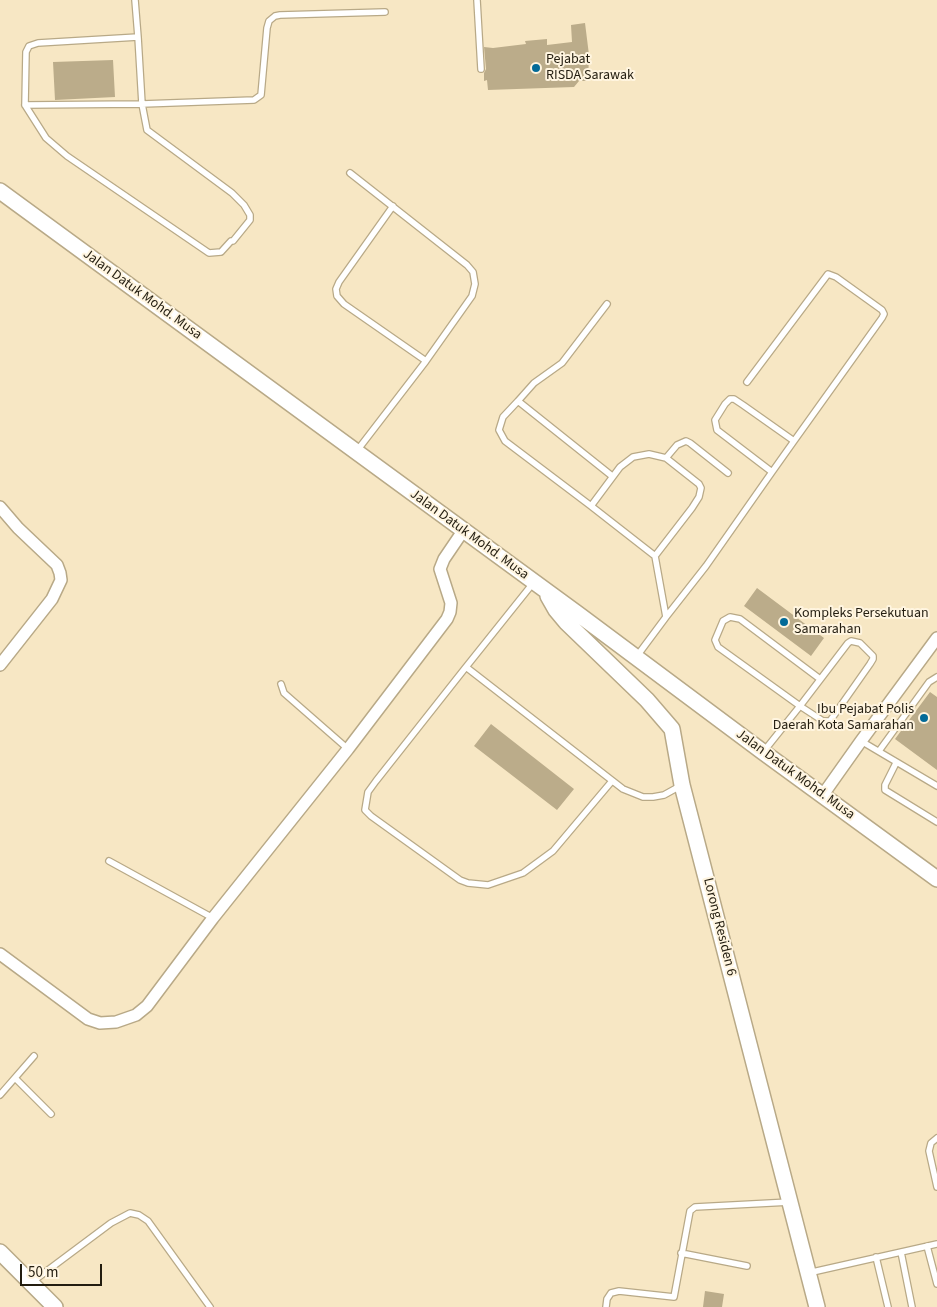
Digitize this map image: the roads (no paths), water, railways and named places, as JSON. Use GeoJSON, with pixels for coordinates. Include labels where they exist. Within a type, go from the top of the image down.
{"type":"FeatureCollection","features":[{"type":"Feature","properties":{"kind":"main road","name":"Jalan Datuk Mohd. Musa"},"geometry":{"type":"LineString","coordinates":[[0,191],[636,656],[822,796],[937,879]]}},
{"type":"Feature","properties":{"kind":"main road","name":"Lorong Residen 6"},"geometry":{"type":"LineString","coordinates":[[540,586],[566,622],[647,700],[672,729],[682,785],[817,1307]]}},
{"type":"Feature","properties":{"kind":"main road"},"geometry":{"type":"LineString","coordinates":[[0,1252],[55,1307]]}},
{"type":"Feature","properties":{"kind":"street"},"geometry":{"type":"LineString","coordinates":[[0,506],[18,528],[57,565],[61,580],[52,599],[0,665]]}},
{"type":"Feature","properties":{"kind":"street"},"geometry":{"type":"LineString","coordinates":[[0,954],[88,1019],[100,1023],[116,1022],[136,1015],[147,1006],[213,918],[348,749],[447,619],[451,603],[440,569],[444,559],[463,530]]}},
{"type":"Feature","properties":{"kind":"street"},"geometry":{"type":"LineString","coordinates":[[822,796],[937,638]]}},
{"type":"Feature","properties":{"kind":"lane"},"geometry":{"type":"LineString","coordinates":[[135,0],[138,37],[142,104],[146,125],[151,134],[232,193],[248,210],[250,220],[233,241],[221,252],[209,253],[60,151],[46,138],[25,105],[26,52],[32,44],[138,37]]}},
{"type":"Feature","properties":{"kind":"lane"},"geometry":{"type":"LineString","coordinates":[[477,0],[481,69]]}},
{"type":"Feature","properties":{"kind":"lane"},"geometry":{"type":"LineString","coordinates":[[25,105],[142,104],[254,100],[261,95],[267,28],[269,21],[275,16],[385,12]]}},
{"type":"Feature","properties":{"kind":"lane"},"geometry":{"type":"LineString","coordinates":[[350,173],[467,265],[475,278],[472,296],[426,361],[356,452]]}},
{"type":"Feature","properties":{"kind":"lane"},"geometry":{"type":"LineString","coordinates":[[393,206],[339,282],[336,289],[337,296],[344,304],[426,361]]}},
{"type":"Feature","properties":{"kind":"lane"},"geometry":{"type":"LineString","coordinates":[[636,656],[706,566],[882,318],[884,314],[882,310],[836,277],[828,274],[747,382]]}},
{"type":"Feature","properties":{"kind":"lane"},"geometry":{"type":"LineString","coordinates":[[607,304],[562,363],[534,382],[501,420],[499,430],[505,441],[655,556],[666,617]]}},
{"type":"Feature","properties":{"kind":"lane"},"geometry":{"type":"LineString","coordinates":[[772,472],[717,430],[715,420],[725,404],[730,399],[734,399],[794,441]]}},
{"type":"Feature","properties":{"kind":"lane"},"geometry":{"type":"LineString","coordinates":[[518,401],[612,476]]}},
{"type":"Feature","properties":{"kind":"lane"},"geometry":{"type":"LineString","coordinates":[[666,458],[677,445],[686,441],[728,473]]}},
{"type":"Feature","properties":{"kind":"lane"},"geometry":{"type":"LineString","coordinates":[[591,506],[612,476],[620,467],[634,457],[650,454],[666,458],[699,484],[701,490],[700,497],[655,556]]}},
{"type":"Feature","properties":{"kind":"lane"},"geometry":{"type":"LineString","coordinates":[[540,586],[466,667],[376,781],[366,797],[365,810],[370,816],[460,880],[468,883],[488,885],[523,873],[545,858],[561,843],[612,781]]}},
{"type":"Feature","properties":{"kind":"lane"},"geometry":{"type":"LineString","coordinates":[[763,752],[800,706],[820,679],[851,641],[860,643],[873,656],[870,664],[830,721],[823,722],[800,706],[716,645],[715,637],[723,620],[730,617],[740,619],[820,679]]}},
{"type":"Feature","properties":{"kind":"lane"},"geometry":{"type":"LineString","coordinates":[[466,667],[612,781],[632,793],[645,797],[664,795],[682,785]]}},
{"type":"Feature","properties":{"kind":"lane"},"geometry":{"type":"LineString","coordinates":[[879,751],[929,682],[937,677]]}},
{"type":"Feature","properties":{"kind":"lane"},"geometry":{"type":"LineString","coordinates":[[281,684],[284,693],[348,749]]}},
{"type":"Feature","properties":{"kind":"lane"},"geometry":{"type":"LineString","coordinates":[[861,740],[896,763],[937,786]]}},
{"type":"Feature","properties":{"kind":"lane"},"geometry":{"type":"LineString","coordinates":[[896,763],[885,785],[885,790],[937,822]]}},
{"type":"Feature","properties":{"kind":"lane"},"geometry":{"type":"LineString","coordinates":[[109,860],[213,918]]}},
{"type":"Feature","properties":{"kind":"lane"},"geometry":{"type":"LineString","coordinates":[[0,1095],[34,1056]]}},
{"type":"Feature","properties":{"kind":"lane"},"geometry":{"type":"LineString","coordinates":[[15,1078],[51,1114]]}},
{"type":"Feature","properties":{"kind":"lane"},"geometry":{"type":"LineString","coordinates":[[937,1138],[931,1143],[929,1148],[935,1167],[937,1187]]}},
{"type":"Feature","properties":{"kind":"lane"},"geometry":{"type":"LineString","coordinates":[[606,1307],[607,1299],[611,1293],[619,1290],[674,1297],[690,1211],[695,1207],[790,1202]]}},
{"type":"Feature","properties":{"kind":"lane"},"geometry":{"type":"LineString","coordinates":[[32,1282],[111,1223],[130,1213],[139,1215],[148,1221],[210,1307]]}},
{"type":"Feature","properties":{"kind":"lane"},"geometry":{"type":"LineString","coordinates":[[808,1273],[937,1244]]}},
{"type":"Feature","properties":{"kind":"lane"},"geometry":{"type":"LineString","coordinates":[[927,1246],[937,1284]]}},
{"type":"Feature","properties":{"kind":"lane"},"geometry":{"type":"LineString","coordinates":[[901,1252],[912,1307]]}},
{"type":"Feature","properties":{"kind":"lane"},"geometry":{"type":"LineString","coordinates":[[681,1253],[747,1266]]}},
{"type":"Feature","properties":{"kind":"lane"},"geometry":{"type":"LineString","coordinates":[[876,1258],[888,1307]]}},
{"type":"Feature","properties":{"kind":"place","name":"Pejabat RISDA Sarawak"},"geometry":{"type":"Point","coordinates":[536,68]}},
{"type":"Feature","properties":{"kind":"place","name":"Kompleks Persekutuan Samarahan"},"geometry":{"type":"Point","coordinates":[784,622]}},
{"type":"Feature","properties":{"kind":"place","name":"Ibu Pejabat Polis Daerah Kota Samarahan"},"geometry":{"type":"Point","coordinates":[924,718]}}]}
